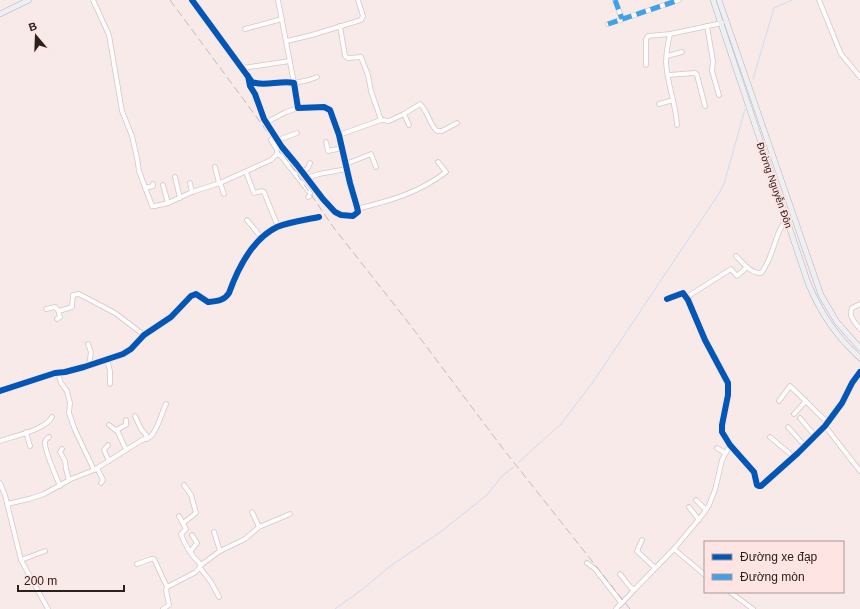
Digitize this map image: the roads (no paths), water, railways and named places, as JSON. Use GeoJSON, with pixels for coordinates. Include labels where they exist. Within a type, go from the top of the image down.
{"type":"FeatureCollection","features":[{"type":"Feature","properties":{"kind":"main road"},"geometry":{"type":"LineString","coordinates":[[0,14],[29,0]]}},
{"type":"Feature","properties":{"kind":"main road","name":"Đường Nguyễn Đôn"},"geometry":{"type":"LineString","coordinates":[[712,0],[808,283],[831,326],[860,358]]}},
{"type":"Feature","properties":{"kind":"main road","name":"Đường Nguyễn Đôn"},"geometry":{"type":"LineString","coordinates":[[720,0],[821,296],[837,322],[860,348]]}},
{"type":"Feature","properties":{"kind":"street"},"geometry":{"type":"LineString","coordinates":[[93,0],[109,35],[122,111],[132,136],[139,171],[152,206],[168,203],[192,192],[246,172],[271,160],[278,154]]}},
{"type":"Feature","properties":{"kind":"street"},"geometry":{"type":"LineString","coordinates":[[192,0],[252,82],[257,84],[294,83],[317,77]]}},
{"type":"Feature","properties":{"kind":"street"},"geometry":{"type":"LineString","coordinates":[[278,0],[287,41],[298,108]]}},
{"type":"Feature","properties":{"kind":"street"},"geometry":{"type":"LineString","coordinates":[[287,41],[354,22],[362,18],[363,16],[358,0]]}},
{"type":"Feature","properties":{"kind":"street"},"geometry":{"type":"LineString","coordinates":[[615,0],[622,20]]}},
{"type":"Feature","properties":{"kind":"street"},"geometry":{"type":"LineString","coordinates":[[608,24],[679,0]]}},
{"type":"Feature","properties":{"kind":"street"},"geometry":{"type":"LineString","coordinates":[[819,0],[841,54],[860,77]]}},
{"type":"Feature","properties":{"kind":"street"},"geometry":{"type":"LineString","coordinates":[[245,29],[282,20]]}},
{"type":"Feature","properties":{"kind":"street"},"geometry":{"type":"LineString","coordinates":[[646,65],[646,38],[727,22]]}},
{"type":"Feature","properties":{"kind":"street"},"geometry":{"type":"LineString","coordinates":[[340,26],[346,56],[348,58],[361,57],[368,75],[371,91],[381,120]]}},
{"type":"Feature","properties":{"kind":"street"},"geometry":{"type":"LineString","coordinates":[[707,26],[713,62],[712,71],[718,95]]}},
{"type":"Feature","properties":{"kind":"street"},"geometry":{"type":"LineString","coordinates":[[670,34],[666,56],[668,75],[676,110],[677,125]]}},
{"type":"Feature","properties":{"kind":"street"},"geometry":{"type":"LineString","coordinates":[[666,56],[682,52]]}},
{"type":"Feature","properties":{"kind":"street"},"geometry":{"type":"LineString","coordinates":[[243,68],[290,61]]}},
{"type":"Feature","properties":{"kind":"street"},"geometry":{"type":"LineString","coordinates":[[668,75],[695,73],[697,75],[705,106]]}},
{"type":"Feature","properties":{"kind":"street"},"geometry":{"type":"LineString","coordinates":[[248,76],[250,86],[255,94],[261,114],[266,122],[275,134],[282,147],[335,212],[341,215],[353,216],[356,214],[357,209],[339,135],[330,110],[327,108],[298,108],[266,122]]}},
{"type":"Feature","properties":{"kind":"street"},"geometry":{"type":"LineString","coordinates":[[659,104],[673,100]]}},
{"type":"Feature","properties":{"kind":"street"},"geometry":{"type":"LineString","coordinates":[[339,135],[381,120],[389,121],[420,104],[437,131],[442,131],[457,123]]}},
{"type":"Feature","properties":{"kind":"street"},"geometry":{"type":"LineString","coordinates":[[404,114],[409,125]]}},
{"type":"Feature","properties":{"kind":"street"},"geometry":{"type":"LineString","coordinates":[[756,131],[763,128]]}},
{"type":"Feature","properties":{"kind":"street"},"geometry":{"type":"LineString","coordinates":[[278,140],[297,133]]}},
{"type":"Feature","properties":{"kind":"street"},"geometry":{"type":"LineString","coordinates":[[275,134],[271,140],[278,154],[310,193],[308,197]]}},
{"type":"Feature","properties":{"kind":"street"},"geometry":{"type":"LineString","coordinates":[[326,142],[328,151],[342,148]]}},
{"type":"Feature","properties":{"kind":"street"},"geometry":{"type":"LineString","coordinates":[[307,178],[346,166],[371,154],[376,168]]}},
{"type":"Feature","properties":{"kind":"street"},"geometry":{"type":"LineString","coordinates":[[357,209],[395,199],[414,192],[446,172],[438,162]]}},
{"type":"Feature","properties":{"kind":"street"},"geometry":{"type":"LineString","coordinates":[[303,172],[308,168],[310,163]]}},
{"type":"Feature","properties":{"kind":"street"},"geometry":{"type":"LineString","coordinates":[[215,167],[219,183],[224,194]]}},
{"type":"Feature","properties":{"kind":"street"},"geometry":{"type":"LineString","coordinates":[[246,172],[254,193],[262,190],[264,192],[278,227]]}},
{"type":"Feature","properties":{"kind":"street"},"geometry":{"type":"LineString","coordinates":[[175,177],[180,198]]}},
{"type":"Feature","properties":{"kind":"street"},"geometry":{"type":"LineString","coordinates":[[190,183],[192,192]]}},
{"type":"Feature","properties":{"kind":"street"},"geometry":{"type":"LineString","coordinates":[[145,188],[153,186],[153,184]]}},
{"type":"Feature","properties":{"kind":"street"},"geometry":{"type":"LineString","coordinates":[[163,185],[168,203]]}},
{"type":"Feature","properties":{"kind":"street"},"geometry":{"type":"LineString","coordinates":[[0,391],[89,365],[128,351],[144,335],[171,318],[191,296],[196,294],[208,302],[226,298],[242,263],[262,237],[278,227],[319,217]]}},
{"type":"Feature","properties":{"kind":"street"},"geometry":{"type":"LineString","coordinates":[[247,220],[262,237]]}},
{"type":"Feature","properties":{"kind":"street"},"geometry":{"type":"LineString","coordinates":[[736,256],[747,267],[756,273],[762,271],[771,256],[781,227],[787,220]]}},
{"type":"Feature","properties":{"kind":"street"},"geometry":{"type":"LineString","coordinates":[[688,300],[690,295],[731,270],[737,276],[747,267]]}},
{"type":"Feature","properties":{"kind":"street"},"geometry":{"type":"LineString","coordinates":[[667,299],[683,293],[688,300],[705,340],[728,383],[728,395],[721,430],[730,445],[754,472],[757,485],[759,486],[761,486],[794,456],[826,424],[842,403],[852,383],[860,372]]}},
{"type":"Feature","properties":{"kind":"street"},"geometry":{"type":"LineString","coordinates":[[58,311],[72,307],[73,295],[79,294],[115,313],[144,335]]}},
{"type":"Feature","properties":{"kind":"street"},"geometry":{"type":"LineString","coordinates":[[860,304],[852,308],[850,314],[860,329]]}},
{"type":"Feature","properties":{"kind":"street"},"geometry":{"type":"LineString","coordinates":[[46,309],[54,307],[58,311],[60,318],[57,319]]}},
{"type":"Feature","properties":{"kind":"street"},"geometry":{"type":"LineString","coordinates":[[88,344],[90,352],[89,365]]}},
{"type":"Feature","properties":{"kind":"street"},"geometry":{"type":"LineString","coordinates":[[107,359],[110,371],[110,384]]}},
{"type":"Feature","properties":{"kind":"street"},"geometry":{"type":"LineString","coordinates":[[58,373],[61,383],[67,391],[70,403],[69,412],[75,430],[103,480],[101,483]]}},
{"type":"Feature","properties":{"kind":"street"},"geometry":{"type":"LineString","coordinates":[[778,401],[790,386],[806,401],[826,424],[860,470]]}},
{"type":"Feature","properties":{"kind":"street"},"geometry":{"type":"LineString","coordinates":[[794,414],[806,401]]}},
{"type":"Feature","properties":{"kind":"street"},"geometry":{"type":"LineString","coordinates":[[7,504],[29,499],[60,486],[69,480],[96,469],[152,436],[166,404]]}},
{"type":"Feature","properties":{"kind":"street"},"geometry":{"type":"LineString","coordinates":[[0,441],[47,423],[52,416]]}},
{"type":"Feature","properties":{"kind":"street"},"geometry":{"type":"LineString","coordinates":[[135,416],[140,430],[144,433],[147,439]]}},
{"type":"Feature","properties":{"kind":"street"},"geometry":{"type":"LineString","coordinates":[[800,418],[814,436]]}},
{"type":"Feature","properties":{"kind":"street"},"geometry":{"type":"LineString","coordinates":[[116,430],[126,426],[126,420]]}},
{"type":"Feature","properties":{"kind":"street"},"geometry":{"type":"LineString","coordinates":[[109,425],[116,430],[126,450]]}},
{"type":"Feature","properties":{"kind":"street"},"geometry":{"type":"LineString","coordinates":[[788,427],[804,445]]}},
{"type":"Feature","properties":{"kind":"street"},"geometry":{"type":"LineString","coordinates":[[26,432],[30,446]]}},
{"type":"Feature","properties":{"kind":"street"},"geometry":{"type":"LineString","coordinates":[[49,437],[46,439],[45,444],[51,465],[60,486]]}},
{"type":"Feature","properties":{"kind":"street"},"geometry":{"type":"LineString","coordinates":[[770,437],[794,456]]}},
{"type":"Feature","properties":{"kind":"street"},"geometry":{"type":"LineString","coordinates":[[108,445],[104,450],[109,461]]}},
{"type":"Feature","properties":{"kind":"street"},"geometry":{"type":"LineString","coordinates":[[616,609],[674,548],[706,510],[715,490],[722,460],[730,445]]}},
{"type":"Feature","properties":{"kind":"street"},"geometry":{"type":"LineString","coordinates":[[717,448],[725,453]]}},
{"type":"Feature","properties":{"kind":"street"},"geometry":{"type":"LineString","coordinates":[[62,449],[60,452],[65,461],[69,480]]}},
{"type":"Feature","properties":{"kind":"street"},"geometry":{"type":"LineString","coordinates":[[0,483],[7,504],[21,560],[48,609]]}},
{"type":"Feature","properties":{"kind":"street"},"geometry":{"type":"LineString","coordinates":[[183,523],[196,513],[191,495],[184,485]]}},
{"type":"Feature","properties":{"kind":"street"},"geometry":{"type":"LineString","coordinates":[[696,500],[706,510]]}},
{"type":"Feature","properties":{"kind":"street"},"geometry":{"type":"LineString","coordinates":[[689,507],[699,520]]}},
{"type":"Feature","properties":{"kind":"street"},"geometry":{"type":"LineString","coordinates":[[252,512],[259,527]]}},
{"type":"Feature","properties":{"kind":"street"},"geometry":{"type":"LineString","coordinates":[[167,587],[192,574],[220,551],[245,539],[259,527],[290,514]]}},
{"type":"Feature","properties":{"kind":"street"},"geometry":{"type":"LineString","coordinates":[[179,516],[186,530],[181,534],[190,552],[212,582],[219,597]]}},
{"type":"Feature","properties":{"kind":"street"},"geometry":{"type":"LineString","coordinates":[[214,532],[220,551]]}},
{"type":"Feature","properties":{"kind":"street"},"geometry":{"type":"LineString","coordinates":[[190,552],[197,543],[192,535]]}},
{"type":"Feature","properties":{"kind":"street"},"geometry":{"type":"LineString","coordinates":[[642,540],[637,549],[638,552],[655,568]]}},
{"type":"Feature","properties":{"kind":"street"},"geometry":{"type":"LineString","coordinates":[[674,548],[704,574]]}},
{"type":"Feature","properties":{"kind":"street"},"geometry":{"type":"LineString","coordinates":[[21,560],[45,551]]}},
{"type":"Feature","properties":{"kind":"street"},"geometry":{"type":"LineString","coordinates":[[137,564],[151,558],[154,559],[167,587],[166,590],[170,605],[162,609]]}},
{"type":"Feature","properties":{"kind":"street"},"geometry":{"type":"LineString","coordinates":[[587,563],[603,579],[620,602],[619,605]]}},
{"type":"Feature","properties":{"kind":"street"},"geometry":{"type":"LineString","coordinates":[[620,574],[631,588],[635,589]]}},
{"type":"Feature","properties":{"kind":"street"},"geometry":{"type":"LineString","coordinates":[[731,593],[753,609]]}},
{"type":"Feature","properties":{"kind":"waterway"},"geometry":{"type":"LineString","coordinates":[[753,79],[774,8],[792,0]]}},
{"type":"Feature","properties":{"kind":"waterway"},"geometry":{"type":"LineString","coordinates":[[519,462],[561,424],[593,382],[718,195],[724,184],[745,109]]}},
{"type":"Feature","properties":{"kind":"waterway"},"geometry":{"type":"LineString","coordinates":[[335,609],[364,588],[389,567],[439,533],[487,495],[502,476],[514,467]]}},
{"type":"Feature","properties":{"kind":"railway"},"geometry":{"type":"LineString","coordinates":[[170,0],[272,138],[334,228],[411,326],[504,450],[630,609]]}}]}
